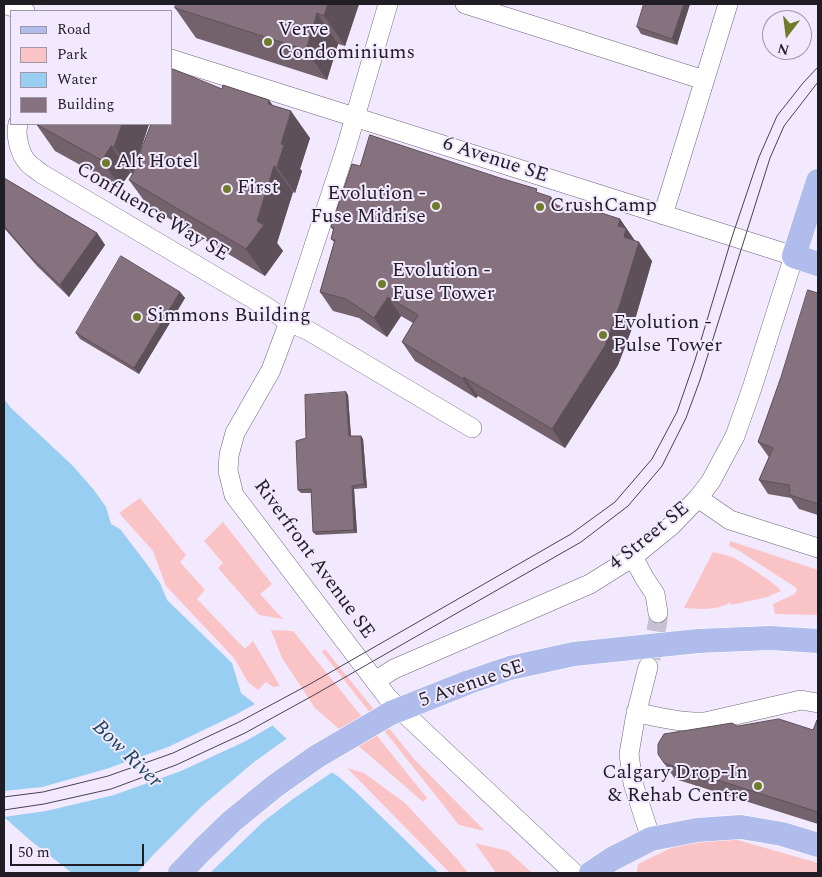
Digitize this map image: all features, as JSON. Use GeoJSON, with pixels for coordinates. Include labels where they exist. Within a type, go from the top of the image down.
{"type":"FeatureCollection","features":[{"type":"Feature","properties":{"kind":"main road","name":"4 Street SE"},"geometry":{"type":"LineString","coordinates":[[794,256],[818,180]]}},
{"type":"Feature","properties":{"kind":"main road","name":"6 Avenue SE"},"geometry":{"type":"LineString","coordinates":[[794,256],[818,264]]}},
{"type":"Feature","properties":{"kind":"main road","name":"5 Avenue SE"},"geometry":{"type":"LineString","coordinates":[[180,873],[232,821],[275,786],[316,757],[391,713],[468,682],[510,668],[574,654],[698,641],[770,638],[818,641]]}},
{"type":"Feature","properties":{"kind":"main road"},"geometry":{"type":"LineString","coordinates":[[591,873],[612,859],[651,839],[697,830],[741,827],[782,834],[818,845]]}},
{"type":"Feature","properties":{"kind":"street"},"geometry":{"type":"LineString","coordinates":[[4,4],[22,10]]}},
{"type":"Feature","properties":{"kind":"street","name":"Riverfront Avenue SE"},"geometry":{"type":"LineString","coordinates":[[388,4],[346,148],[289,322],[271,370],[235,433],[229,455],[228,471],[234,495],[375,681],[395,704],[574,873]]}},
{"type":"Feature","properties":{"kind":"street"},"geometry":{"type":"LineString","coordinates":[[465,4],[704,80]]}},
{"type":"Feature","properties":{"kind":"street"},"geometry":{"type":"LineString","coordinates":[[662,215],[728,4]]}},
{"type":"Feature","properties":{"kind":"street","name":"6 Avenue SE"},"geometry":{"type":"LineString","coordinates":[[172,59],[794,256]]}},
{"type":"Feature","properties":{"kind":"street","name":"Confluence Way SE"},"geometry":{"type":"LineString","coordinates":[[18,125],[18,143],[27,162],[42,174],[289,322],[309,331],[472,428]]}},
{"type":"Feature","properties":{"kind":"street","name":"4 Street SE"},"geometry":{"type":"LineString","coordinates":[[375,681],[394,669],[590,584],[633,557],[670,526],[698,498],[711,481],[735,436],[794,256]]}},
{"type":"Feature","properties":{"kind":"street"},"geometry":{"type":"LineString","coordinates":[[698,498],[730,520],[818,548]]}},
{"type":"Feature","properties":{"kind":"street"},"geometry":{"type":"LineString","coordinates":[[633,557],[655,594],[658,613]]}},
{"type":"Feature","properties":{"kind":"street"},"geometry":{"type":"LineString","coordinates":[[648,666],[636,712],[629,754],[633,783],[651,839]]}},
{"type":"Feature","properties":{"kind":"street"},"geometry":{"type":"LineString","coordinates":[[636,712],[690,723],[705,722],[801,700],[818,703]]}},
{"type":"Feature","properties":{"kind":"green space"},"geometry":{"type":"Polygon","coordinates":[[[140,498],[186,555],[180,562],[205,590],[197,599],[245,649],[253,641],[280,686],[273,687],[266,682],[258,690],[248,682],[234,658],[166,586],[153,551],[119,513],[140,498]]]}},
{"type":"Feature","properties":{"kind":"green space"},"geometry":{"type":"Polygon","coordinates":[[[223,522],[272,584],[260,594],[283,619],[259,615],[218,568],[223,563],[204,541],[223,522]]]}},
{"type":"Feature","properties":{"kind":"green space"},"geometry":{"type":"Polygon","coordinates":[[[730,541],[818,570],[818,615],[775,614],[773,604],[795,594],[797,590],[738,550],[729,546],[730,541]]]}},
{"type":"Feature","properties":{"kind":"green space"},"geometry":{"type":"Polygon","coordinates":[[[713,552],[730,556],[751,568],[781,591],[767,597],[731,605],[730,602],[720,607],[684,608],[713,552]]]}},
{"type":"Feature","properties":{"kind":"green space"},"geometry":{"type":"Polygon","coordinates":[[[271,630],[293,631],[427,798],[423,802],[315,708],[282,658],[271,630]]]}},
{"type":"Feature","properties":{"kind":"green space"},"geometry":{"type":"Polygon","coordinates":[[[325,649],[414,759],[485,831],[459,825],[322,652],[325,649]]]}},
{"type":"Feature","properties":{"kind":"green space"},"geometry":{"type":"Polygon","coordinates":[[[347,768],[364,773],[405,803],[468,873],[450,873],[347,768]]]}},
{"type":"Feature","properties":{"kind":"green space"},"geometry":{"type":"Polygon","coordinates":[[[727,837],[818,863],[818,873],[637,873],[638,864],[677,845],[727,837]]]}},
{"type":"Feature","properties":{"kind":"green space"},"geometry":{"type":"Polygon","coordinates":[[[475,843],[508,851],[532,873],[496,873],[475,843]]]}},
{"type":"Feature","properties":{"kind":"water","name":"Bow River"},"geometry":{"type":"Polygon","coordinates":[[[4,399],[11,408],[72,465],[94,490],[106,507],[111,524],[120,529],[146,563],[160,583],[167,600],[232,663],[241,693],[260,708],[274,727],[302,753],[339,777],[357,793],[439,873],[72,873],[4,817],[4,399]]]}},
{"type":"Feature","properties":{"kind":"pier"},"geometry":{"type":"Polygon","coordinates":[[[257,703],[262,706],[275,724],[246,741],[181,771],[114,795],[46,811],[4,817],[4,791],[42,787],[106,769],[168,747],[257,703]]]}},
{"type":"Feature","properties":{"kind":"pier"},"geometry":{"type":"Polygon","coordinates":[[[289,737],[304,751],[334,771],[264,821],[210,873],[137,873],[202,806],[254,762],[289,737]]]}},
{"type":"Feature","properties":{"kind":"building"},"geometry":{"type":"Polygon","coordinates":[[[176,4],[328,4],[324,16],[317,13],[306,50],[175,8],[176,4]]]}},
{"type":"Feature","properties":{"kind":"building"},"geometry":{"type":"Polygon","coordinates":[[[644,4],[684,4],[672,39],[637,27],[644,4]]]}},
{"type":"Feature","properties":{"kind":"building","name":"First"},"geometry":{"type":"Polygon","coordinates":[[[173,69],[222,89],[223,85],[269,100],[268,104],[291,111],[281,144],[284,145],[277,167],[274,166],[257,221],[264,225],[246,249],[129,180],[137,166],[138,158],[151,125],[172,125],[173,69]]]}},
{"type":"Feature","properties":{"kind":"building"},"geometry":{"type":"Polygon","coordinates":[[[38,125],[122,125],[114,147],[111,146],[102,160],[38,125]]]}},
{"type":"Feature","properties":{"kind":"building"},"geometry":{"type":"Polygon","coordinates":[[[370,135],[537,189],[536,192],[551,197],[549,203],[576,211],[577,205],[620,219],[618,226],[626,228],[624,237],[639,242],[605,346],[552,429],[402,342],[418,315],[388,297],[374,318],[346,299],[320,292],[335,240],[331,239],[334,228],[331,227],[352,164],[360,166],[370,135]]]}},
{"type":"Feature","properties":{"kind":"building"},"geometry":{"type":"Polygon","coordinates":[[[4,178],[97,233],[60,285],[28,254],[4,226],[4,178]]]}},
{"type":"Feature","properties":{"kind":"building","name":"Simmons Building"},"geometry":{"type":"Polygon","coordinates":[[[121,256],[180,292],[134,368],[76,333],[121,256]]]}},
{"type":"Feature","properties":{"kind":"building"},"geometry":{"type":"Polygon","coordinates":[[[808,290],[818,293],[818,504],[790,495],[789,485],[759,480],[773,448],[758,442],[781,377],[808,290]]]}},
{"type":"Feature","properties":{"kind":"building"},"geometry":{"type":"Polygon","coordinates":[[[346,392],[349,436],[361,436],[364,484],[352,486],[354,530],[313,532],[311,489],[298,490],[296,441],[306,438],[305,395],[346,392]]]}},
{"type":"Feature","properties":{"kind":"building","name":"Calgary Drop-In & Rehab Centre"},"geometry":{"type":"Polygon","coordinates":[[[779,719],[813,730],[818,720],[818,812],[664,763],[658,754],[658,744],[664,734],[732,723],[737,726],[779,719]]]}},
{"type":"Feature","properties":{"kind":"tunnel"},"geometry":{"type":"LineString","coordinates":[[651,659],[658,613]]}},
{"type":"Feature","properties":{"kind":"tram line"},"geometry":{"type":"LineString","coordinates":[[4,797],[43,792],[108,776],[173,753],[239,722],[310,684],[571,534],[615,502],[652,459],[677,412],[759,157],[777,116],[818,67]]}},
{"type":"Feature","properties":{"kind":"tram line"},"geometry":{"type":"LineString","coordinates":[[4,810],[44,804],[111,789],[176,765],[245,733],[581,542],[628,506],[662,466],[686,418],[700,380],[770,158],[784,126],[818,82]]}},
{"type":"Feature","properties":{"kind":"place","name":"Verve Condominiums"},"geometry":{"type":"Point","coordinates":[268,42]}},
{"type":"Feature","properties":{"kind":"place","name":"Alt Hotel"},"geometry":{"type":"Point","coordinates":[106,163]}},
{"type":"Feature","properties":{"kind":"place","name":"First"},"geometry":{"type":"Point","coordinates":[227,189]}},
{"type":"Feature","properties":{"kind":"place","name":"Evolution - Fuse Midrise"},"geometry":{"type":"Point","coordinates":[436,206]}},
{"type":"Feature","properties":{"kind":"place","name":"CrushCamp"},"geometry":{"type":"Point","coordinates":[540,207]}},
{"type":"Feature","properties":{"kind":"place","name":"Evolution - Fuse Tower"},"geometry":{"type":"Point","coordinates":[382,284]}},
{"type":"Feature","properties":{"kind":"place","name":"Simmons Building"},"geometry":{"type":"Point","coordinates":[137,317]}},
{"type":"Feature","properties":{"kind":"place","name":"Evolution - Pulse Tower"},"geometry":{"type":"Point","coordinates":[603,335]}},
{"type":"Feature","properties":{"kind":"place","name":"Calgary Drop-In & Rehab Centre"},"geometry":{"type":"Point","coordinates":[758,786]}}]}
